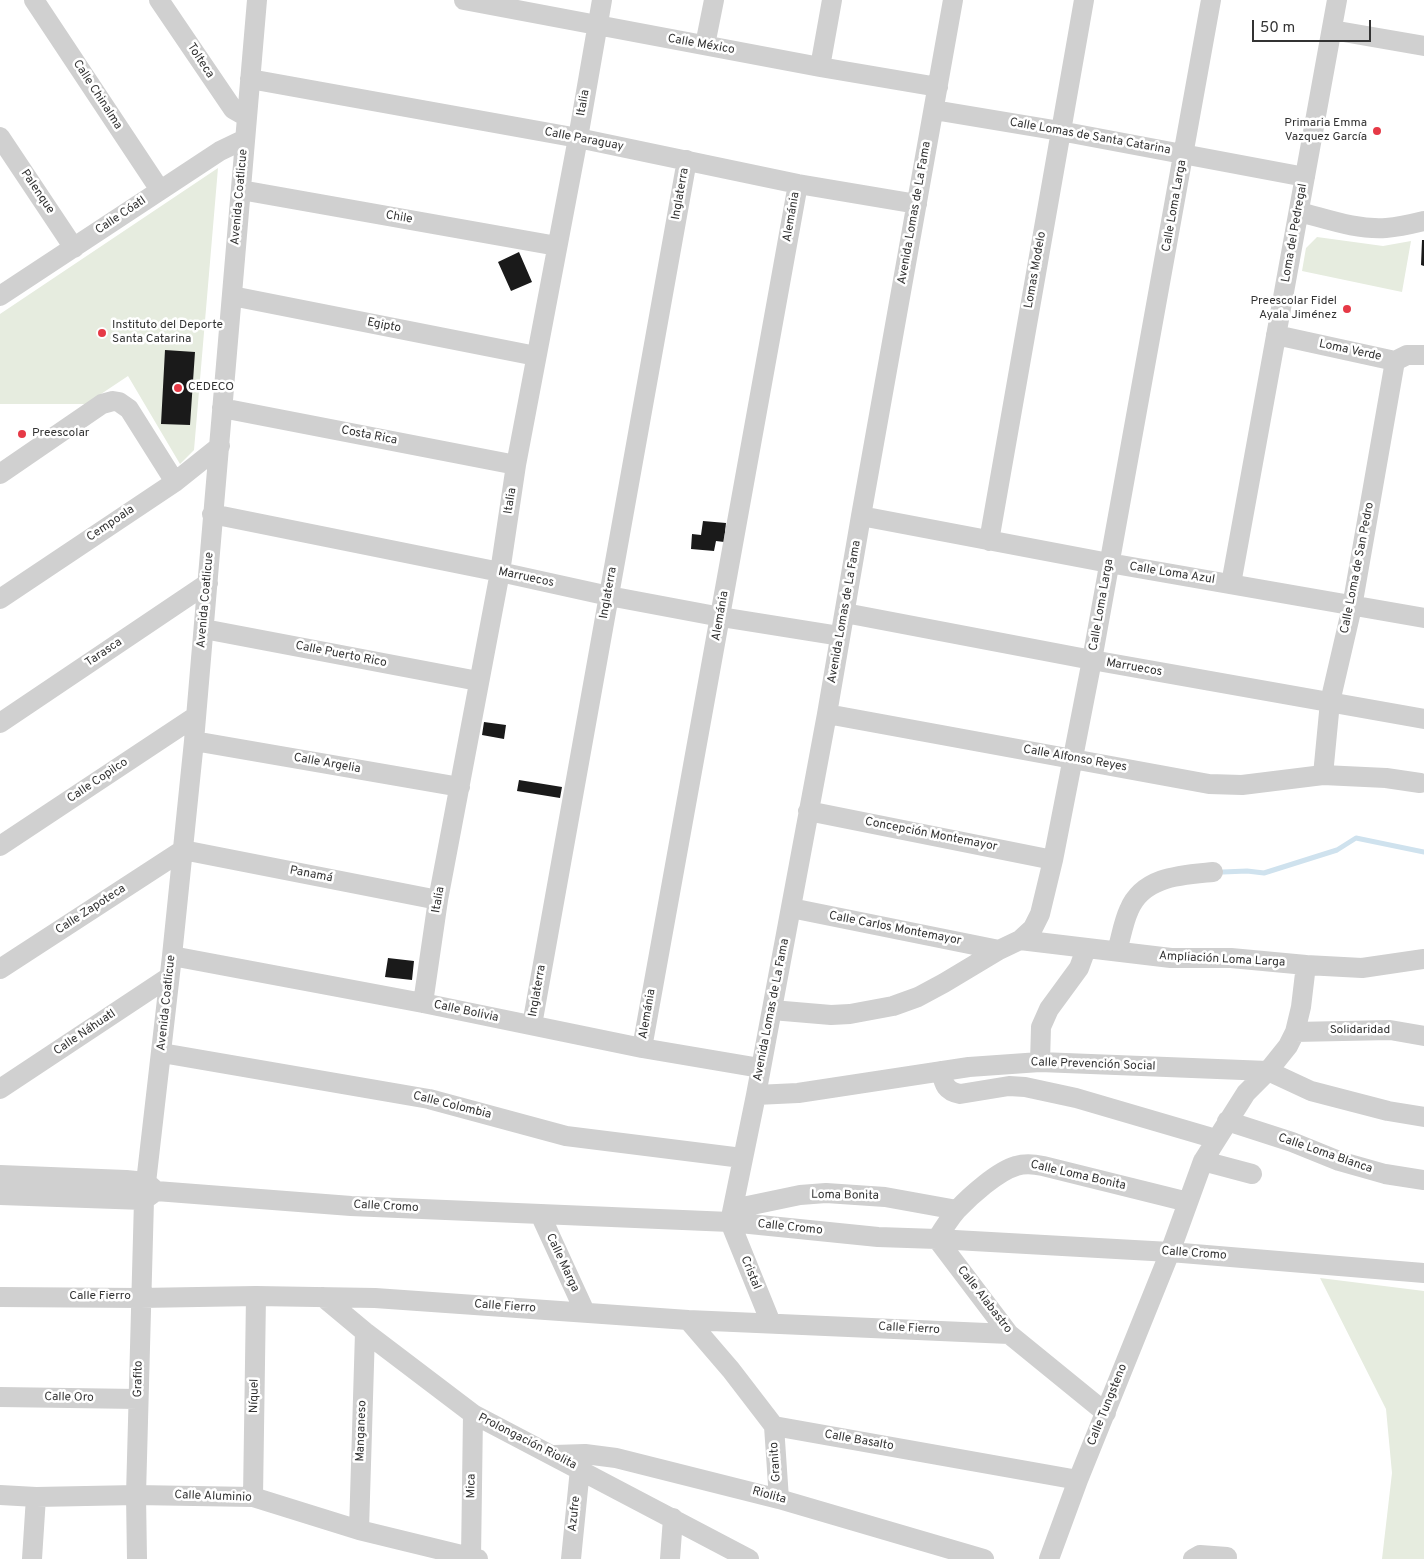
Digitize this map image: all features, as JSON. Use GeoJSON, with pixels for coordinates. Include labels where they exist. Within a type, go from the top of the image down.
{"type":"FeatureCollection","features":[{"type":"Feature","properties":{"kind":"street","name":"Calle Chinalma"},"geometry":{"type":"LineString","coordinates":[[34,0],[160,190]]}},
{"type":"Feature","properties":{"kind":"street","name":"Tolteca"},"geometry":{"type":"LineString","coordinates":[[159,0],[233,109],[247,117]]}},
{"type":"Feature","properties":{"kind":"street","name":"Avenida Coatlicue"},"geometry":{"type":"LineString","coordinates":[[149,1191],[194,741],[257,0]]}},
{"type":"Feature","properties":{"kind":"street","name":"Calle México"},"geometry":{"type":"LineString","coordinates":[[464,0],[820,68],[938,87]]}},
{"type":"Feature","properties":{"kind":"street","name":"Italia"},"geometry":{"type":"LineString","coordinates":[[424,1003],[438,900],[500,572],[516,465],[602,0]]}},
{"type":"Feature","properties":{"kind":"street"},"geometry":{"type":"LineString","coordinates":[[706,45],[714,0]]}},
{"type":"Feature","properties":{"kind":"street"},"geometry":{"type":"LineString","coordinates":[[820,68],[832,0]]}},
{"type":"Feature","properties":{"kind":"street","name":"Avenida Lomas de La Fama"},"geometry":{"type":"LineString","coordinates":[[731,1215],[756,1095],[808,811],[828,714],[861,516],[954,0]]}},
{"type":"Feature","properties":{"kind":"street","name":"Lomas Modelo"},"geometry":{"type":"LineString","coordinates":[[989,541],[1084,0]]}},
{"type":"Feature","properties":{"kind":"street","name":"Calle Loma Larga"},"geometry":{"type":"LineString","coordinates":[[772,1010],[831,1016],[893,1006],[944,983],[1020,940],[1033,928],[1040,914],[1053,860],[1092,660],[1211,0]]}},
{"type":"Feature","properties":{"kind":"street","name":"Loma del Pedregal"},"geometry":{"type":"LineString","coordinates":[[1231,584],[1337,0]]}},
{"type":"Feature","properties":{"kind":"street"},"geometry":{"type":"LineString","coordinates":[[1332,30],[1424,46]]}},
{"type":"Feature","properties":{"kind":"street","name":"Calle Paraguay"},"geometry":{"type":"LineString","coordinates":[[250,79],[578,138],[798,184],[917,204]]}},
{"type":"Feature","properties":{"kind":"street","name":"Calle Lomas de Santa Catarina"},"geometry":{"type":"LineString","coordinates":[[934,110],[1305,176]]}},
{"type":"Feature","properties":{"kind":"street","name":"Palenque"},"geometry":{"type":"LineString","coordinates":[[0,137],[74,248]]}},
{"type":"Feature","properties":{"kind":"street","name":"Calle Cóatl"},"geometry":{"type":"LineString","coordinates":[[0,296],[220,151],[245,139]]}},
{"type":"Feature","properties":{"kind":"street","name":"Inglaterra"},"geometry":{"type":"LineString","coordinates":[[532,1025],[687,160]]}},
{"type":"Feature","properties":{"kind":"street","name":"Alemánia"},"geometry":{"type":"LineString","coordinates":[[642,1048],[798,184]]}},
{"type":"Feature","properties":{"kind":"street","name":"Chile"},"geometry":{"type":"LineString","coordinates":[[241,190],[557,246]]}},
{"type":"Feature","properties":{"kind":"street"},"geometry":{"type":"LineString","coordinates":[[1299,212],[1347,225],[1368,228],[1386,228],[1424,221]]}},
{"type":"Feature","properties":{"kind":"street","name":"Egipto"},"geometry":{"type":"LineString","coordinates":[[232,296],[536,356]]}},
{"type":"Feature","properties":{"kind":"street","name":"Loma Verde"},"geometry":{"type":"LineString","coordinates":[[1276,335],[1395,361],[1407,355],[1424,355]]}},
{"type":"Feature","properties":{"kind":"street","name":"Calle Loma de San Pedro"},"geometry":{"type":"LineString","coordinates":[[1323,775],[1330,702],[1352,607],[1395,361]]}},
{"type":"Feature","properties":{"kind":"street"},"geometry":{"type":"LineString","coordinates":[[0,474],[93,409],[113,401],[119,402],[129,409],[175,482]]}},
{"type":"Feature","properties":{"kind":"street","name":"Costa Rica"},"geometry":{"type":"LineString","coordinates":[[222,408],[516,465]]}},
{"type":"Feature","properties":{"kind":"street","name":"Cempoala"},"geometry":{"type":"LineString","coordinates":[[0,598],[175,482],[220,446]]}},
{"type":"Feature","properties":{"kind":"street","name":"Marruecos"},"geometry":{"type":"LineString","coordinates":[[212,514],[609,596],[721,617],[840,636]]}},
{"type":"Feature","properties":{"kind":"street","name":"Calle Loma Azul"},"geometry":{"type":"LineString","coordinates":[[861,516],[1109,563],[1352,607],[1424,618]]}},
{"type":"Feature","properties":{"kind":"street","name":"Tarasca"},"geometry":{"type":"LineString","coordinates":[[0,724],[208,583]]}},
{"type":"Feature","properties":{"kind":"street","name":"Marruecos"},"geometry":{"type":"LineString","coordinates":[[845,613],[1092,660],[1424,719]]}},
{"type":"Feature","properties":{"kind":"street","name":"Calle Puerto Rico"},"geometry":{"type":"LineString","coordinates":[[204,629],[478,681]]}},
{"type":"Feature","properties":{"kind":"street","name":"Calle Alfonso Reyes"},"geometry":{"type":"LineString","coordinates":[[828,714],[1209,784],[1270,783],[1323,775],[1386,778],[1420,783]]}},
{"type":"Feature","properties":{"kind":"street","name":"Calle Copilco"},"geometry":{"type":"LineString","coordinates":[[0,846],[196,716]]}},
{"type":"Feature","properties":{"kind":"street","name":"Calle Argelia"},"geometry":{"type":"LineString","coordinates":[[194,741],[460,787]]}},
{"type":"Feature","properties":{"kind":"street","name":"Concepción Montemayor"},"geometry":{"type":"LineString","coordinates":[[808,811],[1053,860]]}},
{"type":"Feature","properties":{"kind":"street","name":"Panamá"},"geometry":{"type":"LineString","coordinates":[[183,850],[438,900]]}},
{"type":"Feature","properties":{"kind":"street","name":"Calle Zapoteca"},"geometry":{"type":"LineString","coordinates":[[0,969],[183,850]]}},
{"type":"Feature","properties":{"kind":"street"},"geometry":{"type":"LineString","coordinates":[[1117,951],[1128,910],[1142,889],[1166,878],[1213,872]]}},
{"type":"Feature","properties":{"kind":"street","name":"Calle Carlos Montemayor"},"geometry":{"type":"LineString","coordinates":[[791,908],[1000,950]]}},
{"type":"Feature","properties":{"kind":"street","name":"Ampliación Loma Larga"},"geometry":{"type":"LineString","coordinates":[[1020,940],[1171,958],[1231,958],[1362,968],[1424,959]]}},
{"type":"Feature","properties":{"kind":"street"},"geometry":{"type":"LineString","coordinates":[[1040,1062],[1042,1027],[1049,1009],[1079,968],[1086,949]]}},
{"type":"Feature","properties":{"kind":"street","name":"Calle Bolivia"},"geometry":{"type":"LineString","coordinates":[[172,956],[424,1003],[642,1048],[760,1068]]}},
{"type":"Feature","properties":{"kind":"street"},"geometry":{"type":"LineString","coordinates":[[1170,1252],[1203,1161],[1246,1093],[1268,1071],[1288,1046],[1295,1032],[1301,1007],[1306,965]]}},
{"type":"Feature","properties":{"kind":"street","name":"Calle Náhuatl"},"geometry":{"type":"LineString","coordinates":[[0,1089],[170,977]]}},
{"type":"Feature","properties":{"kind":"street","name":"Solidaridad"},"geometry":{"type":"LineString","coordinates":[[1295,1032],[1390,1030],[1424,1036]]}},
{"type":"Feature","properties":{"kind":"street","name":"Calle Colombia"},"geometry":{"type":"LineString","coordinates":[[162,1053],[429,1099],[566,1136],[742,1158]]}},
{"type":"Feature","properties":{"kind":"street","name":"Calle Prevención Social"},"geometry":{"type":"LineString","coordinates":[[756,1095],[798,1093],[941,1071],[1040,1062],[1268,1071],[1311,1091],[1388,1112],[1424,1117]]}},
{"type":"Feature","properties":{"kind":"street"},"geometry":{"type":"LineString","coordinates":[[941,1071],[946,1089],[960,1094],[1009,1086],[1025,1087],[1076,1098],[1216,1139]]}},
{"type":"Feature","properties":{"kind":"street","name":"Calle Loma Blanca"},"geometry":{"type":"LineString","coordinates":[[1228,1121],[1292,1142],[1339,1161],[1385,1174],[1424,1180]]}},
{"type":"Feature","properties":{"kind":"street"},"geometry":{"type":"LineString","coordinates":[[1203,1161],[1252,1174]]}},
{"type":"Feature","properties":{"kind":"street","name":"Calle Loma Bonita"},"geometry":{"type":"LineString","coordinates":[[937,1238],[957,1210],[992,1179],[1005,1170],[1017,1165],[1030,1164],[1188,1202]]}},
{"type":"Feature","properties":{"kind":"street","name":"Calle Cromo"},"geometry":{"type":"LineString","coordinates":[[0,1175],[149,1191],[351,1206],[540,1214],[731,1215],[878,1237],[937,1238],[1170,1252],[1424,1273]]}},
{"type":"Feature","properties":{"kind":"street","name":"Calle Cromo"},"geometry":{"type":"LineString","coordinates":[[0,1195],[149,1191]]}},
{"type":"Feature","properties":{"kind":"street","name":"Grafito"},"geometry":{"type":"LineString","coordinates":[[137,1559],[136,1495],[140,1298],[149,1191]]}},
{"type":"Feature","properties":{"kind":"street","name":"Loma Bonita"},"geometry":{"type":"LineString","coordinates":[[731,1215],[800,1195],[826,1193],[885,1196],[957,1210]]}},
{"type":"Feature","properties":{"kind":"street","name":"Calle Marga"},"geometry":{"type":"LineString","coordinates":[[540,1214],[585,1312]]}},
{"type":"Feature","properties":{"kind":"street","name":"Cristal"},"geometry":{"type":"LineString","coordinates":[[731,1215],[771,1323]]}},
{"type":"Feature","properties":{"kind":"street","name":"Calle Alabastro"},"geometry":{"type":"LineString","coordinates":[[937,1238],[1009,1334],[1106,1413]]}},
{"type":"Feature","properties":{"kind":"street","name":"Calle Tungsteno"},"geometry":{"type":"LineString","coordinates":[[1049,1559],[1078,1480],[1170,1252]]}},
{"type":"Feature","properties":{"kind":"street","name":"Calle Fierro"},"geometry":{"type":"LineString","coordinates":[[0,1297],[140,1298],[256,1296],[375,1298],[688,1320],[1009,1334]]}},
{"type":"Feature","properties":{"kind":"street","name":"Níquel"},"geometry":{"type":"LineString","coordinates":[[254,1497],[256,1296]]}},
{"type":"Feature","properties":{"kind":"street","name":"Prolongación Riolita"},"geometry":{"type":"LineString","coordinates":[[323,1297],[365,1332],[473,1414],[749,1559]]}},
{"type":"Feature","properties":{"kind":"street"},"geometry":{"type":"LineString","coordinates":[[688,1320],[731,1370],[774,1426]]}},
{"type":"Feature","properties":{"kind":"street","name":"Manganeso"},"geometry":{"type":"LineString","coordinates":[[359,1530],[365,1332]]}},
{"type":"Feature","properties":{"kind":"street","name":"Calle Oro"},"geometry":{"type":"LineString","coordinates":[[0,1397],[138,1398]]}},
{"type":"Feature","properties":{"kind":"street","name":"Mica"},"geometry":{"type":"LineString","coordinates":[[473,1414],[474,1559]]}},
{"type":"Feature","properties":{"kind":"street","name":"Calle Basalto"},"geometry":{"type":"LineString","coordinates":[[774,1426],[1078,1480]]}},
{"type":"Feature","properties":{"kind":"street","name":"Granito"},"geometry":{"type":"LineString","coordinates":[[774,1426],[779,1499]]}},
{"type":"Feature","properties":{"kind":"street","name":"Riolita"},"geometry":{"type":"LineString","coordinates":[[550,1455],[602,1455],[779,1499],[984,1559]]}},
{"type":"Feature","properties":{"kind":"street","name":"Azufre"},"geometry":{"type":"LineString","coordinates":[[571,1559],[580,1469]]}},
{"type":"Feature","properties":{"kind":"street","name":"Calle Aluminio"},"geometry":{"type":"LineString","coordinates":[[0,1495],[36,1497],[136,1495],[254,1497],[359,1530],[474,1559]]}},
{"type":"Feature","properties":{"kind":"street"},"geometry":{"type":"LineString","coordinates":[[32,1559],[36,1497]]}},
{"type":"Feature","properties":{"kind":"street"},"geometry":{"type":"LineString","coordinates":[[670,1559],[673,1518]]}},
{"type":"Feature","properties":{"kind":"street"},"geometry":{"type":"LineString","coordinates":[[1193,1559],[1200,1554],[1227,1557]]}},
{"type":"Feature","properties":{"kind":"shaded area","name":"Instituto del Deporte Santa Catarina"},"geometry":{"type":"Polygon","coordinates":[[[218,168],[194,450],[180,464],[128,376],[86,404],[0,404],[0,314],[218,168]]]}},
{"type":"Feature","properties":{"kind":"shaded area"},"geometry":{"type":"Polygon","coordinates":[[[1317,237],[1383,246],[1411,241],[1402,292],[1302,271],[1306,248],[1317,237]]]}},
{"type":"Feature","properties":{"kind":"shaded area"},"geometry":{"type":"Polygon","coordinates":[[[1320,1278],[1424,1291],[1424,1559],[1382,1559],[1392,1473],[1386,1409],[1320,1278]]]}},
{"type":"Feature","properties":{"kind":"building"},"geometry":{"type":"Polygon","coordinates":[[[1422,240],[1424,240],[1424,266],[1421,265],[1422,240]]]}},
{"type":"Feature","properties":{"kind":"building"},"geometry":{"type":"Polygon","coordinates":[[[519,252],[532,282],[511,291],[498,262],[519,252]]]}},
{"type":"Feature","properties":{"kind":"building","name":"CEDECO"},"geometry":{"type":"Polygon","coordinates":[[[165,350],[195,352],[190,425],[161,424],[165,350]]]}},
{"type":"Feature","properties":{"kind":"building"},"geometry":{"type":"Polygon","coordinates":[[[703,521],[726,523],[724,542],[716,541],[714,551],[691,549],[692,534],[701,535],[703,521]]]}},
{"type":"Feature","properties":{"kind":"building"},"geometry":{"type":"Polygon","coordinates":[[[484,722],[506,725],[504,739],[482,735],[484,722]]]}},
{"type":"Feature","properties":{"kind":"building"},"geometry":{"type":"Polygon","coordinates":[[[519,780],[562,787],[560,798],[517,791],[519,780]]]}},
{"type":"Feature","properties":{"kind":"building"},"geometry":{"type":"Polygon","coordinates":[[[388,958],[414,961],[412,980],[385,977],[388,958]]]}},
{"type":"Feature","properties":{"kind":"waterway"},"geometry":{"type":"LineString","coordinates":[[1223,872],[1247,871],[1264,873],[1337,850],[1356,838],[1424,852]]}},
{"type":"Feature","properties":{"kind":"place","name":"Primaria Emma Vazquez García"},"geometry":{"type":"Point","coordinates":[1377,131]}},
{"type":"Feature","properties":{"kind":"place","name":"Preescolar Fidel Ayala Jiménez"},"geometry":{"type":"Point","coordinates":[1347,309]}},
{"type":"Feature","properties":{"kind":"place","name":"Instituto del Deporte Santa Catarina"},"geometry":{"type":"Point","coordinates":[102,333]}},
{"type":"Feature","properties":{"kind":"place","name":"CEDECO"},"geometry":{"type":"Point","coordinates":[178,388]}},
{"type":"Feature","properties":{"kind":"place","name":"Preescolar"},"geometry":{"type":"Point","coordinates":[22,434]}}]}
